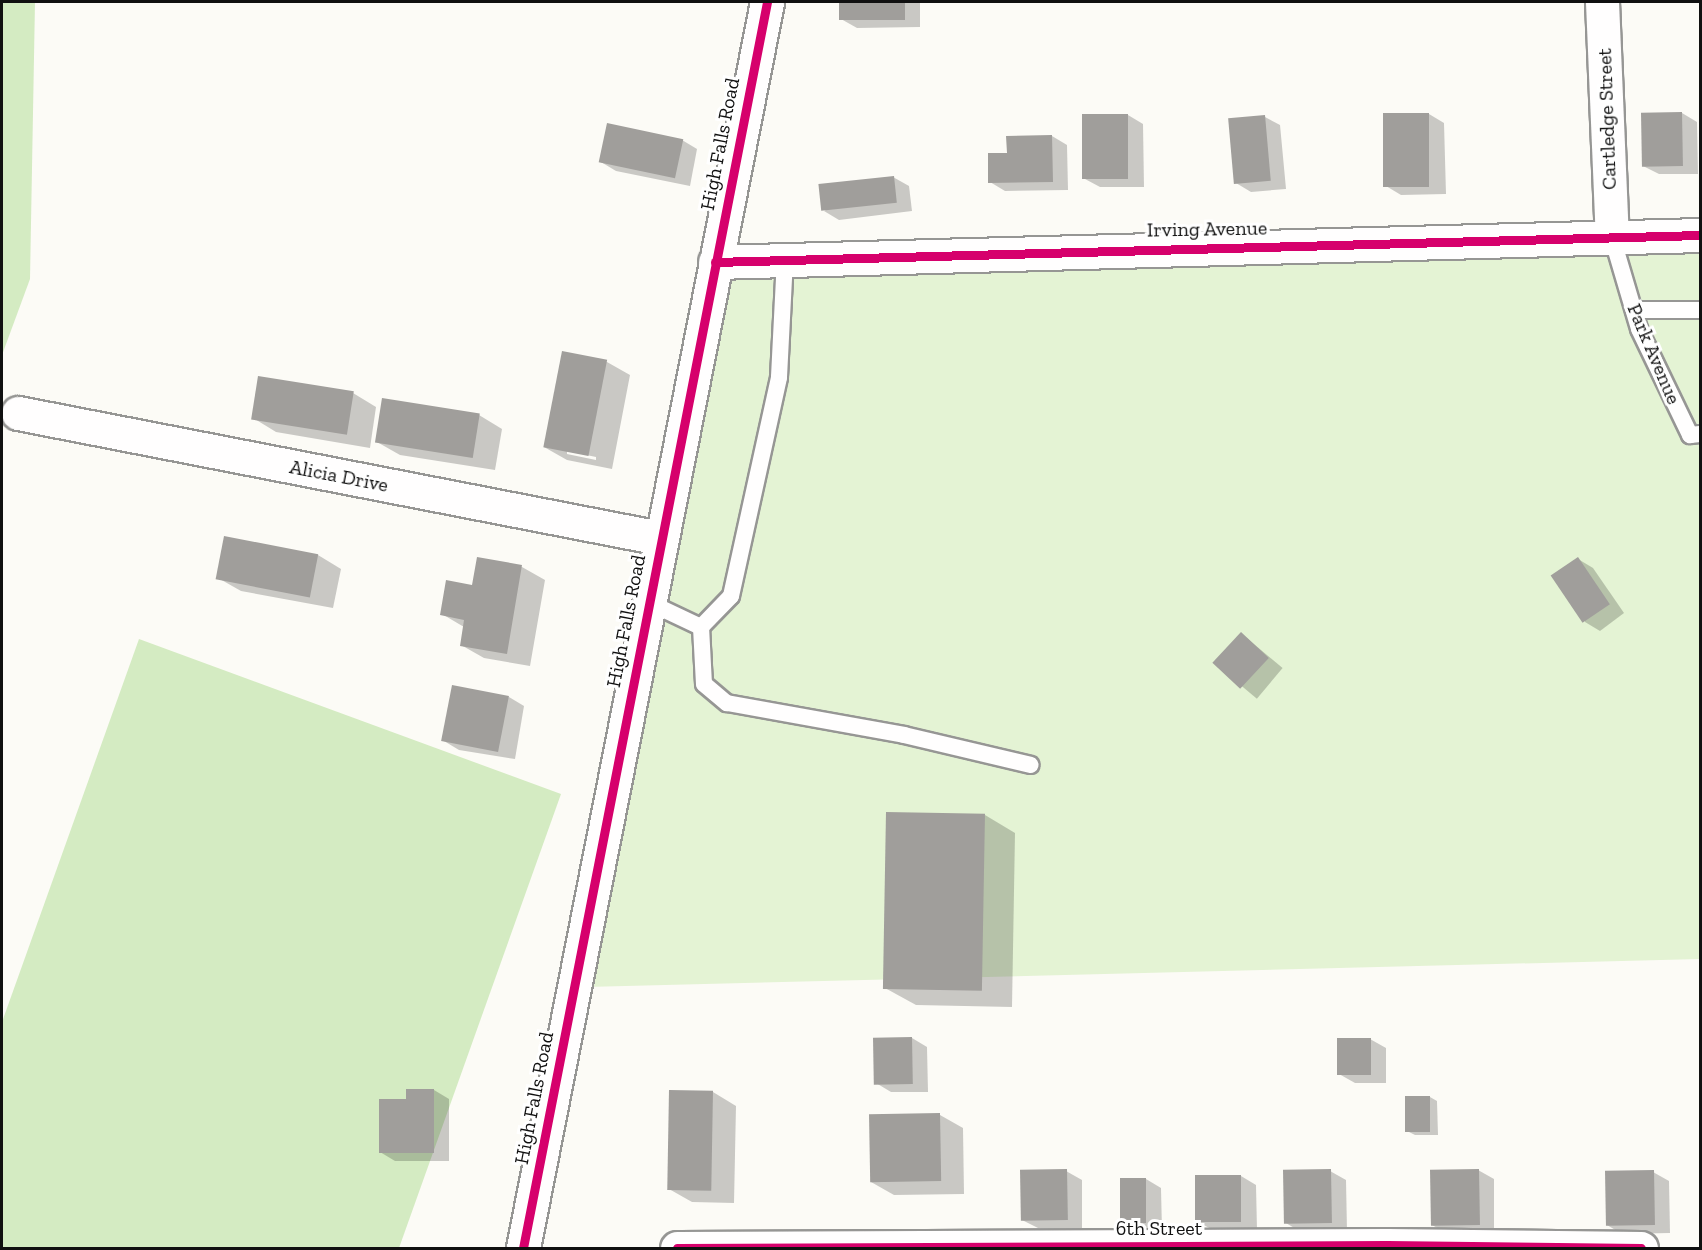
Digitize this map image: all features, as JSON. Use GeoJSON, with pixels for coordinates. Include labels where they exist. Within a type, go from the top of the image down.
{"type":"FeatureCollection","features":[{"type":"Feature","properties":{"kind":"street","name":"High Falls Road"},"geometry":{"type":"LineString","coordinates":[[523,1248],[660,538],[767,2]]}},
{"type":"Feature","properties":{"kind":"street","name":"Cartledge Street"},"geometry":{"type":"LineString","coordinates":[[1602,2],[1612,237]]}},
{"type":"Feature","properties":{"kind":"street","name":"Irving Avenue"},"geometry":{"type":"LineString","coordinates":[[715,262],[785,258],[1701,235]]}},
{"type":"Feature","properties":{"kind":"street","name":"Alicia Drive"},"geometry":{"type":"LineString","coordinates":[[18,413],[660,538]]}},
{"type":"Feature","properties":{"kind":"street","name":"6th Street"},"geometry":{"type":"LineString","coordinates":[[677,1248],[1641,1248]]}},
{"type":"Feature","properties":{"kind":"lane","name":"Park Avenue"},"geometry":{"type":"LineString","coordinates":[[1612,237],[1634,310],[1695,434]]}},
{"type":"Feature","properties":{"kind":"lane"},"geometry":{"type":"LineString","coordinates":[[785,258],[780,377],[731,596],[701,627],[704,684],[727,703],[904,735],[1031,765]]}},
{"type":"Feature","properties":{"kind":"lane"},"geometry":{"type":"LineString","coordinates":[[1634,310],[1701,310]]}},
{"type":"Feature","properties":{"kind":"lane"},"geometry":{"type":"LineString","coordinates":[[648,602],[701,627]]}},
{"type":"Feature","properties":{"kind":"green space"},"geometry":{"type":"Polygon","coordinates":[[[2,2],[35,2],[30,279],[2,355],[2,2]]]}},
{"type":"Feature","properties":{"kind":"green space"},"geometry":{"type":"Polygon","coordinates":[[[1700,235],[1700,959],[586,987],[725,266],[1700,235]]]}},
{"type":"Feature","properties":{"kind":"green space"},"geometry":{"type":"Polygon","coordinates":[[[139,639],[561,794],[399,1248],[2,1248],[2,1022],[139,639]]]}},
{"type":"Feature","properties":{"kind":"building"},"geometry":{"type":"Polygon","coordinates":[[[839,2],[905,2],[905,20],[839,20],[839,2]]]}},
{"type":"Feature","properties":{"kind":"building"},"geometry":{"type":"Polygon","coordinates":[[[1682,112],[1683,166],[1642,167],[1641,113],[1682,112]]]}},
{"type":"Feature","properties":{"kind":"building"},"geometry":{"type":"Polygon","coordinates":[[[1383,113],[1429,113],[1429,187],[1383,187],[1383,113]]]}},
{"type":"Feature","properties":{"kind":"building"},"geometry":{"type":"Polygon","coordinates":[[[1082,114],[1128,114],[1128,179],[1082,179],[1082,114]]]}},
{"type":"Feature","properties":{"kind":"building"},"geometry":{"type":"Polygon","coordinates":[[[1265,115],[1271,181],[1234,184],[1228,118],[1265,115]]]}},
{"type":"Feature","properties":{"kind":"building"},"geometry":{"type":"Polygon","coordinates":[[[607,123],[683,139],[675,178],[599,162],[607,123]]]}},
{"type":"Feature","properties":{"kind":"building"},"geometry":{"type":"Polygon","coordinates":[[[1052,135],[1053,182],[988,183],[988,153],[1007,153],[1006,136],[1052,135]]]}},
{"type":"Feature","properties":{"kind":"building"},"geometry":{"type":"Polygon","coordinates":[[[894,176],[897,203],[821,211],[818,184],[894,176]]]}},
{"type":"Feature","properties":{"kind":"building"},"geometry":{"type":"Polygon","coordinates":[[[562,351],[607,360],[588,456],[543,447],[562,351]]]}},
{"type":"Feature","properties":{"kind":"building"},"geometry":{"type":"Polygon","coordinates":[[[258,376],[354,391],[347,435],[251,419],[258,376]]]}},
{"type":"Feature","properties":{"kind":"building"},"geometry":{"type":"Polygon","coordinates":[[[382,398],[480,413],[473,458],[375,442],[382,398]]]}},
{"type":"Feature","properties":{"kind":"building"},"geometry":{"type":"Polygon","coordinates":[[[224,536],[318,554],[310,598],[216,579],[224,536]]]}},
{"type":"Feature","properties":{"kind":"building"},"geometry":{"type":"Polygon","coordinates":[[[477,557],[522,565],[507,654],[460,646],[464,620],[440,615],[446,580],[472,585],[477,557]]]}},
{"type":"Feature","properties":{"kind":"building"},"geometry":{"type":"Polygon","coordinates":[[[1578,557],[1610,604],[1583,623],[1551,575],[1578,557]]]}},
{"type":"Feature","properties":{"kind":"building"},"geometry":{"type":"Polygon","coordinates":[[[1241,632],[1269,658],[1240,689],[1212,663],[1241,632]]]}},
{"type":"Feature","properties":{"kind":"building"},"geometry":{"type":"Polygon","coordinates":[[[452,685],[509,696],[498,752],[441,741],[452,685]]]}},
{"type":"Feature","properties":{"kind":"building"},"geometry":{"type":"Polygon","coordinates":[[[886,812],[985,814],[982,991],[883,989],[886,812]]]}},
{"type":"Feature","properties":{"kind":"building"},"geometry":{"type":"Polygon","coordinates":[[[912,1037],[913,1084],[874,1085],[873,1038],[912,1037]]]}},
{"type":"Feature","properties":{"kind":"building"},"geometry":{"type":"Polygon","coordinates":[[[1337,1038],[1371,1038],[1371,1075],[1337,1075],[1337,1038]]]}},
{"type":"Feature","properties":{"kind":"building"},"geometry":{"type":"Polygon","coordinates":[[[406,1089],[434,1089],[434,1153],[379,1153],[379,1099],[406,1099],[406,1089]]]}},
{"type":"Feature","properties":{"kind":"building"},"geometry":{"type":"Polygon","coordinates":[[[669,1090],[713,1091],[711,1191],[667,1190],[669,1090]]]}},
{"type":"Feature","properties":{"kind":"building"},"geometry":{"type":"Polygon","coordinates":[[[1405,1096],[1430,1096],[1430,1132],[1405,1132],[1405,1096]]]}},
{"type":"Feature","properties":{"kind":"building"},"geometry":{"type":"Polygon","coordinates":[[[940,1113],[941,1181],[870,1182],[869,1114],[940,1113]]]}},
{"type":"Feature","properties":{"kind":"building"},"geometry":{"type":"Polygon","coordinates":[[[1067,1169],[1068,1220],[1021,1221],[1020,1170],[1067,1169]]]}},
{"type":"Feature","properties":{"kind":"building"},"geometry":{"type":"Polygon","coordinates":[[[1331,1169],[1332,1223],[1284,1224],[1283,1170],[1331,1169]]]}},
{"type":"Feature","properties":{"kind":"building"},"geometry":{"type":"Polygon","coordinates":[[[1479,1169],[1480,1225],[1431,1226],[1430,1170],[1479,1169]]]}},
{"type":"Feature","properties":{"kind":"building"},"geometry":{"type":"Polygon","coordinates":[[[1654,1170],[1655,1225],[1606,1226],[1605,1171],[1654,1170]]]}},
{"type":"Feature","properties":{"kind":"building"},"geometry":{"type":"Polygon","coordinates":[[[1195,1175],[1241,1175],[1241,1222],[1195,1222],[1195,1175]]]}},
{"type":"Feature","properties":{"kind":"building"},"geometry":{"type":"Polygon","coordinates":[[[1120,1178],[1146,1178],[1146,1223],[1120,1223],[1120,1178]]]}},
{"type":"Feature","properties":{"kind":"cycle path"},"geometry":{"type":"LineString","coordinates":[[523,1248],[767,2]]}},
{"type":"Feature","properties":{"kind":"cycle path"},"geometry":{"type":"LineString","coordinates":[[715,262],[1700,235]]}},
{"type":"Feature","properties":{"kind":"cycle path"},"geometry":{"type":"LineString","coordinates":[[677,1248],[1387,1245],[1641,1248]]}}]}
